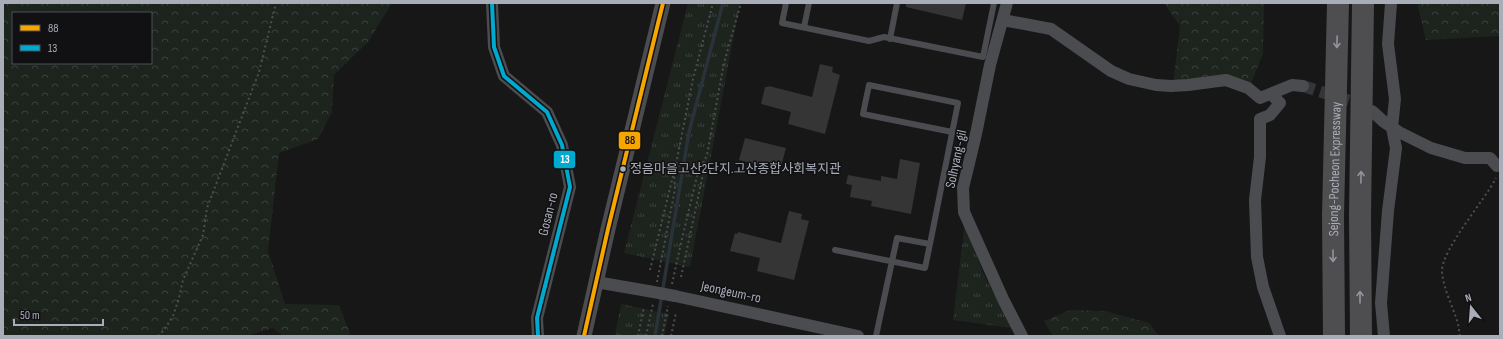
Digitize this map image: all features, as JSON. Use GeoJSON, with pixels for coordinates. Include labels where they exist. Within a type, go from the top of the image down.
{"type":"FeatureCollection","features":[{"type":"Feature","properties":{"kind":"highway","name":"Sejong-Pocheon Expressway"},"geometry":{"type":"LineString","coordinates":[[1334,336],[1333,216],[1338,3]]}},
{"type":"Feature","properties":{"kind":"highway","name":"Sejong-Pocheon Expressway"},"geometry":{"type":"LineString","coordinates":[[1361,336],[1360,216],[1363,3]]}},
{"type":"Feature","properties":{"kind":"street","name":"Gosan-ro"},"geometry":{"type":"LineString","coordinates":[[492,3],[494,47],[504,76],[547,112],[562,145],[570,186],[537,318],[538,336]]}},
{"type":"Feature","properties":{"kind":"street"},"geometry":{"type":"LineString","coordinates":[[584,336],[663,3]]}},
{"type":"Feature","properties":{"kind":"street","name":"Solhyang-gil"},"geometry":{"type":"LineString","coordinates":[[1007,3],[990,65],[963,188],[964,212],[1003,299],[1022,336]]}},
{"type":"Feature","properties":{"kind":"street"},"geometry":{"type":"LineString","coordinates":[[1384,336],[1381,303],[1388,211],[1396,148],[1392,128],[1395,99],[1388,44],[1391,3]]}},
{"type":"Feature","properties":{"kind":"street"},"geometry":{"type":"LineString","coordinates":[[1003,20],[1051,29],[1112,71],[1142,83],[1188,85],[1226,80],[1248,88],[1260,98],[1292,85],[1303,86]]}},
{"type":"Feature","properties":{"kind":"street"},"geometry":{"type":"LineString","coordinates":[[1271,94],[1280,103],[1270,114],[1260,119],[1260,157],[1255,200],[1257,257],[1263,287],[1280,336]]}},
{"type":"Feature","properties":{"kind":"street"},"geometry":{"type":"LineString","coordinates":[[1372,111],[1378,118],[1392,128],[1415,141],[1431,148],[1465,158],[1490,158],[1497,166]]}},
{"type":"Feature","properties":{"kind":"street","name":"Jeongeum-ro"},"geometry":{"type":"LineString","coordinates":[[596,282],[652,289],[672,297],[858,336]]}},
{"type":"Feature","properties":{"kind":"lane"},"geometry":{"type":"LineString","coordinates":[[786,3],[782,23],[869,41],[884,37],[984,57],[994,3]]}},
{"type":"Feature","properties":{"kind":"lane"},"geometry":{"type":"LineString","coordinates":[[804,27],[809,3]]}},
{"type":"Feature","properties":{"kind":"lane"},"geometry":{"type":"LineString","coordinates":[[890,39],[897,3]]}},
{"type":"Feature","properties":{"kind":"lane"},"geometry":{"type":"LineString","coordinates":[[835,250],[925,268],[930,244],[958,103],[869,85],[863,114],[952,132]]}},
{"type":"Feature","properties":{"kind":"lane"},"geometry":{"type":"LineString","coordinates":[[876,336],[897,238],[930,244]]}},
{"type":"Feature","properties":{"kind":"path"},"geometry":{"type":"LineString","coordinates":[[158,336],[173,316],[183,280],[203,236],[207,208],[259,72],[276,3]]}},
{"type":"Feature","properties":{"kind":"path"},"geometry":{"type":"LineString","coordinates":[[650,270],[674,174],[693,79],[714,3]]}},
{"type":"Feature","properties":{"kind":"path"},"geometry":{"type":"LineString","coordinates":[[681,278],[707,155],[724,63],[741,3]]}},
{"type":"Feature","properties":{"kind":"path"},"geometry":{"type":"LineString","coordinates":[[662,336],[672,297],[681,243],[698,176],[707,155]]}},
{"type":"Feature","properties":{"kind":"path"},"geometry":{"type":"LineString","coordinates":[[1460,336],[1458,325],[1444,282],[1443,265],[1445,258],[1456,238],[1496,178],[1497,166]]}},
{"type":"Feature","properties":{"kind":"path"},"geometry":{"type":"LineString","coordinates":[[652,289],[675,189],[674,174]]}},
{"type":"Feature","properties":{"kind":"path"},"geometry":{"type":"LineString","coordinates":[[646,336],[653,302]]}},
{"type":"Feature","properties":{"kind":"path"},"geometry":{"type":"LineString","coordinates":[[638,336],[644,306]]}},
{"type":"Feature","properties":{"kind":"path"},"geometry":{"type":"LineString","coordinates":[[671,336],[676,313]]}},
{"type":"Feature","properties":{"kind":"green space"},"geometry":{"type":"Polygon","coordinates":[[[3,3],[392,3],[368,42],[334,75],[332,112],[318,139],[279,153],[268,251],[285,304],[339,305],[350,336],[283,336],[273,328],[247,336],[3,336],[3,3]]]}},
{"type":"Feature","properties":{"kind":"green space"},"geometry":{"type":"Polygon","coordinates":[[[688,3],[740,3],[690,267],[624,253],[688,3]]]}},
{"type":"Feature","properties":{"kind":"green space"},"geometry":{"type":"Polygon","coordinates":[[[1164,3],[1264,3],[1263,54],[1249,88],[1173,84],[1180,26],[1164,3]]]}},
{"type":"Feature","properties":{"kind":"green space"},"geometry":{"type":"Polygon","coordinates":[[[1417,3],[1500,3],[1500,36],[1426,40],[1417,3]]]}},
{"type":"Feature","properties":{"kind":"green space"},"geometry":{"type":"Polygon","coordinates":[[[965,222],[983,273],[1012,328],[953,320],[965,222]]]}},
{"type":"Feature","properties":{"kind":"green space"},"geometry":{"type":"Polygon","coordinates":[[[621,304],[669,314],[664,336],[615,336],[621,304]]]}},
{"type":"Feature","properties":{"kind":"green space"},"geometry":{"type":"Polygon","coordinates":[[[1070,310],[1105,311],[1149,323],[1159,336],[1053,336],[1044,321],[1070,310]]]}},
{"type":"Feature","properties":{"kind":"building"},"geometry":{"type":"Polygon","coordinates":[[[906,3],[966,3],[962,20],[906,7],[906,3]]]}},
{"type":"Feature","properties":{"kind":"building"},"geometry":{"type":"Polygon","coordinates":[[[820,64],[833,67],[832,72],[840,75],[825,134],[788,124],[791,112],[761,104],[765,87],[769,86],[812,97],[820,64]]]}},
{"type":"Feature","properties":{"kind":"building"},"geometry":{"type":"Polygon","coordinates":[[[745,138],[786,148],[780,170],[739,160],[745,138]]]}},
{"type":"Feature","properties":{"kind":"building"},"geometry":{"type":"Polygon","coordinates":[[[900,159],[920,163],[911,214],[871,206],[872,201],[850,197],[852,185],[846,184],[848,175],[881,181],[881,176],[897,179],[900,159]]]}},
{"type":"Feature","properties":{"kind":"building"},"geometry":{"type":"Polygon","coordinates":[[[789,211],[802,214],[801,219],[809,221],[794,280],[757,271],[760,258],[730,251],[735,233],[738,234],[738,232],[781,243],[789,211]]]}},
{"type":"Feature","properties":{"kind":"waterway"},"geometry":{"type":"LineString","coordinates":[[655,336],[689,132],[723,3]]}},
{"type":"Feature","properties":{"kind":"tunnel"},"geometry":{"type":"LineString","coordinates":[[1303,86],[1353,102],[1366,108]]}},
{"type":"Feature","properties":{"kind":"transit line","name":"13"},"geometry":{"type":"LineString","coordinates":[[492,3],[494,47],[504,76],[547,112],[562,145],[570,187],[537,318],[538,336]]}},
{"type":"Feature","properties":{"kind":"transit line","name":"88"},"geometry":{"type":"LineString","coordinates":[[584,336],[608,229],[663,3]]}},
{"type":"Feature","properties":{"kind":"place","name":"정음마을고산2단지.고산종합사회복지관"},"geometry":{"type":"Point","coordinates":[623,169]}}]}
